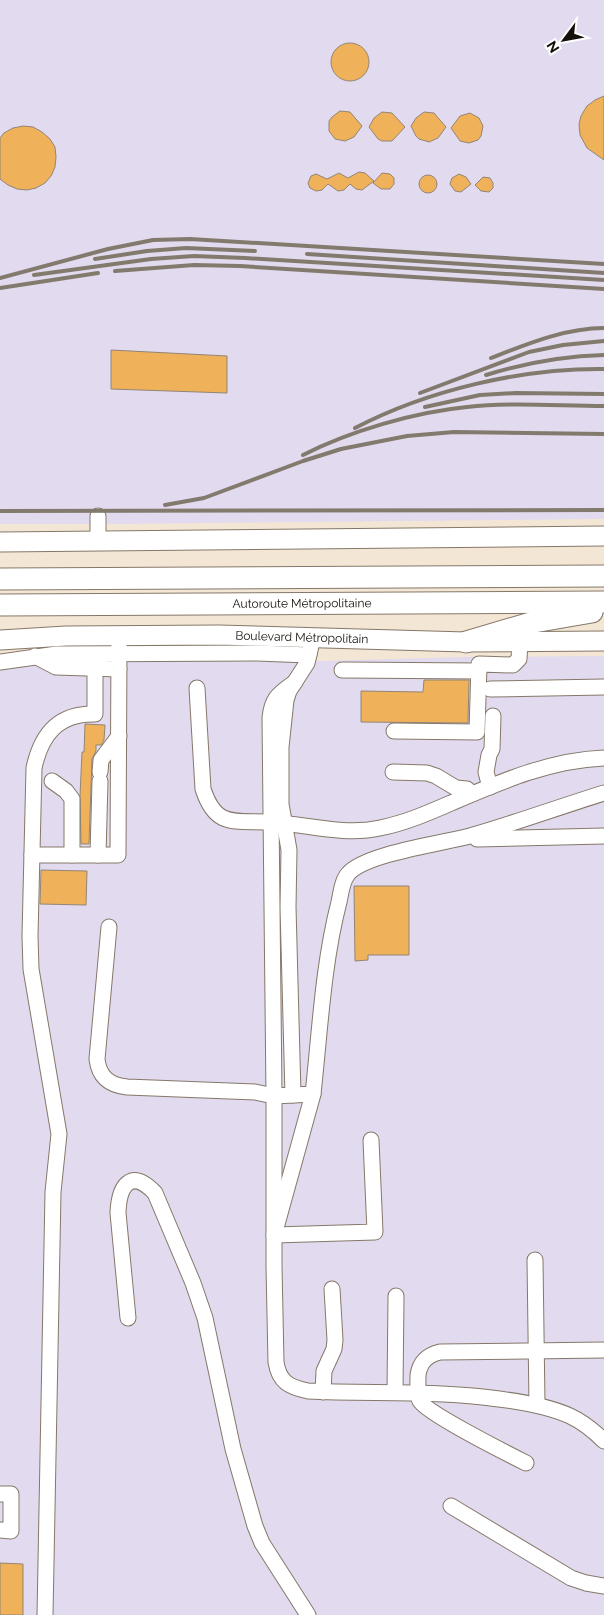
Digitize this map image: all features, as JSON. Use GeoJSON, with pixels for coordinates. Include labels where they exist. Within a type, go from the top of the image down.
{"type":"FeatureCollection","features":[{"type":"Feature","properties":{"kind":"highway"},"geometry":{"type":"LineString","coordinates":[[341,578],[604,561]]}},
{"type":"Feature","properties":{"kind":"highway"},"geometry":{"type":"LineString","coordinates":[[0,579],[604,576]]}},
{"type":"Feature","properties":{"kind":"highway","name":"Autoroute Métropolitaine"},"geometry":{"type":"LineString","coordinates":[[0,605],[604,602]]}},
{"type":"Feature","properties":{"kind":"highway"},"geometry":{"type":"LineString","coordinates":[[466,642],[534,622],[604,610]]}},
{"type":"Feature","properties":{"kind":"main road"},"geometry":{"type":"LineString","coordinates":[[0,542],[604,536]]}},
{"type":"Feature","properties":{"kind":"main road","name":"Boulevard Métropolitain"},"geometry":{"type":"LineString","coordinates":[[0,640],[66,636],[119,653],[219,635],[310,646],[604,641]]}},
{"type":"Feature","properties":{"kind":"street"},"geometry":{"type":"LineString","coordinates":[[98,516],[98,541]]}},
{"type":"Feature","properties":{"kind":"street"},"geometry":{"type":"LineString","coordinates":[[394,731],[477,732],[479,664],[513,665],[520,656],[520,642]]}},
{"type":"Feature","properties":{"kind":"street"},"geometry":{"type":"LineString","coordinates":[[310,646],[295,682],[276,697],[271,708],[277,823],[274,1096],[274,1235],[277,1371],[281,1379],[290,1386],[308,1391],[419,1392],[478,1396],[537,1405],[571,1416],[604,1441]]}},
{"type":"Feature","properties":{"kind":"street"},"geometry":{"type":"LineString","coordinates":[[0,662],[57,654],[119,653]]}},
{"type":"Feature","properties":{"kind":"street"},"geometry":{"type":"LineString","coordinates":[[35,656],[56,667],[95,668],[119,653]]}},
{"type":"Feature","properties":{"kind":"street"},"geometry":{"type":"LineString","coordinates":[[32,856],[118,855],[119,653]]}},
{"type":"Feature","properties":{"kind":"street"},"geometry":{"type":"LineString","coordinates":[[45,1615],[53,1192],[59,1134],[32,969],[30,936],[34,768],[46,736],[60,722],[75,715],[95,714],[95,668]]}},
{"type":"Feature","properties":{"kind":"street"},"geometry":{"type":"LineString","coordinates":[[342,670],[479,670]]}},
{"type":"Feature","properties":{"kind":"street"},"geometry":{"type":"LineString","coordinates":[[490,690],[604,687]]}},
{"type":"Feature","properties":{"kind":"street"},"geometry":{"type":"LineString","coordinates":[[198,688],[202,780],[207,800],[219,816],[227,821],[277,823],[333,830],[377,829],[413,819],[490,787],[564,762],[584,758],[604,758]]}},
{"type":"Feature","properties":{"kind":"street"},"geometry":{"type":"LineString","coordinates":[[95,702],[119,702]]}},
{"type":"Feature","properties":{"kind":"street"},"geometry":{"type":"LineString","coordinates":[[490,787],[486,772],[492,749],[493,716]]}},
{"type":"Feature","properties":{"kind":"street"},"geometry":{"type":"LineString","coordinates":[[98,855],[101,760],[119,736]]}},
{"type":"Feature","properties":{"kind":"street"},"geometry":{"type":"LineString","coordinates":[[393,772],[427,773],[456,788],[467,789],[472,794]]}},
{"type":"Feature","properties":{"kind":"street"},"geometry":{"type":"LineString","coordinates":[[52,781],[66,791],[72,800],[72,855]]}},
{"type":"Feature","properties":{"kind":"street"},"geometry":{"type":"LineString","coordinates":[[274,1235],[313,1094],[323,995],[333,924],[347,875],[366,862],[453,840],[604,793]]}},
{"type":"Feature","properties":{"kind":"street"},"geometry":{"type":"LineString","coordinates":[[277,823],[289,850],[288,906],[293,1095]]}},
{"type":"Feature","properties":{"kind":"street"},"geometry":{"type":"LineString","coordinates":[[453,840],[604,836]]}},
{"type":"Feature","properties":{"kind":"street"},"geometry":{"type":"LineString","coordinates":[[109,927],[97,1059],[101,1075],[108,1082],[122,1086],[248,1092],[274,1096],[313,1094]]}},
{"type":"Feature","properties":{"kind":"street"},"geometry":{"type":"LineString","coordinates":[[274,1235],[375,1232],[372,1140]]}},
{"type":"Feature","properties":{"kind":"street"},"geometry":{"type":"LineString","coordinates":[[128,1318],[118,1208],[120,1193],[124,1186],[137,1180],[145,1182],[156,1193],[190,1274],[205,1318],[233,1448],[248,1506],[262,1543],[308,1615]]}},
{"type":"Feature","properties":{"kind":"street"},"geometry":{"type":"LineString","coordinates":[[535,1260],[537,1405]]}},
{"type":"Feature","properties":{"kind":"street"},"geometry":{"type":"LineString","coordinates":[[323,1392],[324,1371],[334,1349],[335,1340],[332,1289]]}},
{"type":"Feature","properties":{"kind":"street"},"geometry":{"type":"LineString","coordinates":[[395,1392],[396,1296]]}},
{"type":"Feature","properties":{"kind":"street"},"geometry":{"type":"LineString","coordinates":[[526,1463],[427,1408],[421,1402],[419,1392],[418,1374],[420,1366],[428,1355],[440,1352],[604,1350]]}},
{"type":"Feature","properties":{"kind":"street"},"geometry":{"type":"LineString","coordinates":[[0,1494],[11,1494],[11,1531],[0,1530]]}},
{"type":"Feature","properties":{"kind":"street"},"geometry":{"type":"LineString","coordinates":[[451,1506],[570,1578],[586,1584],[604,1586]]}},
{"type":"Feature","properties":{"kind":"shaded area"},"geometry":{"type":"Polygon","coordinates":[[[0,0],[604,0],[604,519],[0,524],[0,0]]]}},
{"type":"Feature","properties":{"kind":"shaded area"},"geometry":{"type":"Polygon","coordinates":[[[604,656],[604,1615],[0,1615],[0,658],[320,661],[604,656]]]}},
{"type":"Feature","properties":{"kind":"building"},"geometry":{"type":"Polygon","coordinates":[[[350,43],[357,44],[363,49],[368,55],[368,69],[363,75],[357,80],[350,81],[343,80],[337,75],[332,69],[331,62],[332,55],[337,49],[343,44],[350,43]]]}},
{"type":"Feature","properties":{"kind":"building"},"geometry":{"type":"Polygon","coordinates":[[[604,96],[604,160],[587,148],[580,135],[579,124],[587,106],[604,96]]]}},
{"type":"Feature","properties":{"kind":"building"},"geometry":{"type":"Polygon","coordinates":[[[340,111],[350,112],[362,126],[354,137],[345,141],[335,139],[329,131],[329,121],[340,111]]]}},
{"type":"Feature","properties":{"kind":"building"},"geometry":{"type":"Polygon","coordinates":[[[382,112],[392,113],[405,127],[392,141],[378,139],[369,127],[374,118],[382,112]]]}},
{"type":"Feature","properties":{"kind":"building"},"geometry":{"type":"Polygon","coordinates":[[[424,112],[434,113],[446,127],[438,138],[429,142],[419,139],[411,126],[416,118],[424,112]]]}},
{"type":"Feature","properties":{"kind":"building"},"geometry":{"type":"Polygon","coordinates":[[[470,113],[479,118],[483,126],[478,140],[469,143],[460,141],[451,128],[460,116],[470,113]]]}},
{"type":"Feature","properties":{"kind":"building"},"geometry":{"type":"Polygon","coordinates":[[[33,127],[50,139],[55,147],[56,157],[55,167],[45,183],[27,190],[17,189],[0,179],[0,138],[4,133],[13,128],[33,127]]]}},
{"type":"Feature","properties":{"kind":"building"},"geometry":{"type":"Polygon","coordinates":[[[359,172],[365,173],[374,181],[362,190],[356,189],[350,184],[344,190],[338,191],[328,184],[322,190],[316,191],[310,188],[308,183],[311,176],[316,174],[327,179],[339,173],[348,178],[359,172]]]}},
{"type":"Feature","properties":{"kind":"building"},"geometry":{"type":"Polygon","coordinates":[[[382,173],[390,174],[394,178],[394,184],[390,189],[381,189],[373,183],[382,173]]]}},
{"type":"Feature","properties":{"kind":"building"},"geometry":{"type":"Polygon","coordinates":[[[459,174],[466,177],[471,184],[461,192],[455,191],[450,184],[452,178],[459,174]]]}},
{"type":"Feature","properties":{"kind":"building"},"geometry":{"type":"Polygon","coordinates":[[[428,175],[434,178],[437,184],[434,190],[428,193],[422,190],[419,184],[422,178],[428,175]]]}},
{"type":"Feature","properties":{"kind":"building"},"geometry":{"type":"Polygon","coordinates":[[[483,177],[490,178],[493,183],[493,188],[489,192],[481,191],[475,185],[483,177]]]}},
{"type":"Feature","properties":{"kind":"building"},"geometry":{"type":"Polygon","coordinates":[[[111,350],[227,356],[227,393],[111,389],[111,350]]]}},
{"type":"Feature","properties":{"kind":"building"},"geometry":{"type":"Polygon","coordinates":[[[424,680],[469,680],[468,723],[361,722],[361,691],[423,692],[424,680]]]}},
{"type":"Feature","properties":{"kind":"building"},"geometry":{"type":"Polygon","coordinates":[[[85,724],[105,725],[104,740],[101,745],[96,745],[96,751],[92,759],[89,844],[81,844],[80,796],[85,724]]]}},
{"type":"Feature","properties":{"kind":"building"},"geometry":{"type":"Polygon","coordinates":[[[41,870],[87,871],[86,905],[40,904],[41,870]]]}},
{"type":"Feature","properties":{"kind":"building"},"geometry":{"type":"Polygon","coordinates":[[[354,886],[409,886],[409,955],[368,955],[368,960],[355,961],[354,886]]]}},
{"type":"Feature","properties":{"kind":"building"},"geometry":{"type":"Polygon","coordinates":[[[0,1563],[23,1564],[23,1615],[0,1615],[0,1563]]]}},
{"type":"Feature","properties":{"kind":"railway"},"geometry":{"type":"LineString","coordinates":[[0,278],[108,249],[153,240],[190,239],[604,264]]}},
{"type":"Feature","properties":{"kind":"railway"},"geometry":{"type":"LineString","coordinates":[[95,259],[147,251],[186,248],[255,251]]}},
{"type":"Feature","properties":{"kind":"railway"},"geometry":{"type":"LineString","coordinates":[[307,254],[604,273]]}},
{"type":"Feature","properties":{"kind":"railway"},"geometry":{"type":"LineString","coordinates":[[34,275],[151,259],[194,256],[604,280]]}},
{"type":"Feature","properties":{"kind":"railway"},"geometry":{"type":"LineString","coordinates":[[115,271],[194,265],[240,266],[604,289]]}},
{"type":"Feature","properties":{"kind":"railway"},"geometry":{"type":"LineString","coordinates":[[0,288],[98,273]]}},
{"type":"Feature","properties":{"kind":"railway"},"geometry":{"type":"LineString","coordinates":[[491,358],[532,342],[561,334],[604,328]]}},
{"type":"Feature","properties":{"kind":"railway"},"geometry":{"type":"LineString","coordinates":[[420,393],[529,352],[563,345],[604,341]]}},
{"type":"Feature","properties":{"kind":"railway"},"geometry":{"type":"LineString","coordinates":[[486,375],[544,361],[604,355]]}},
{"type":"Feature","properties":{"kind":"railway"},"geometry":{"type":"LineString","coordinates":[[355,428],[413,403],[444,392],[476,384],[541,372],[604,369]]}},
{"type":"Feature","properties":{"kind":"railway"},"geometry":{"type":"LineString","coordinates":[[425,407],[480,395],[516,393],[604,394]]}},
{"type":"Feature","properties":{"kind":"railway"},"geometry":{"type":"LineString","coordinates":[[303,455],[341,438],[383,424],[426,413],[467,407],[501,405],[604,406]]}},
{"type":"Feature","properties":{"kind":"railway"},"geometry":{"type":"LineString","coordinates":[[165,505],[204,498],[341,449],[407,436],[454,432],[604,434]]}},
{"type":"Feature","properties":{"kind":"railway"},"geometry":{"type":"LineString","coordinates":[[0,511],[604,510]]}}]}
